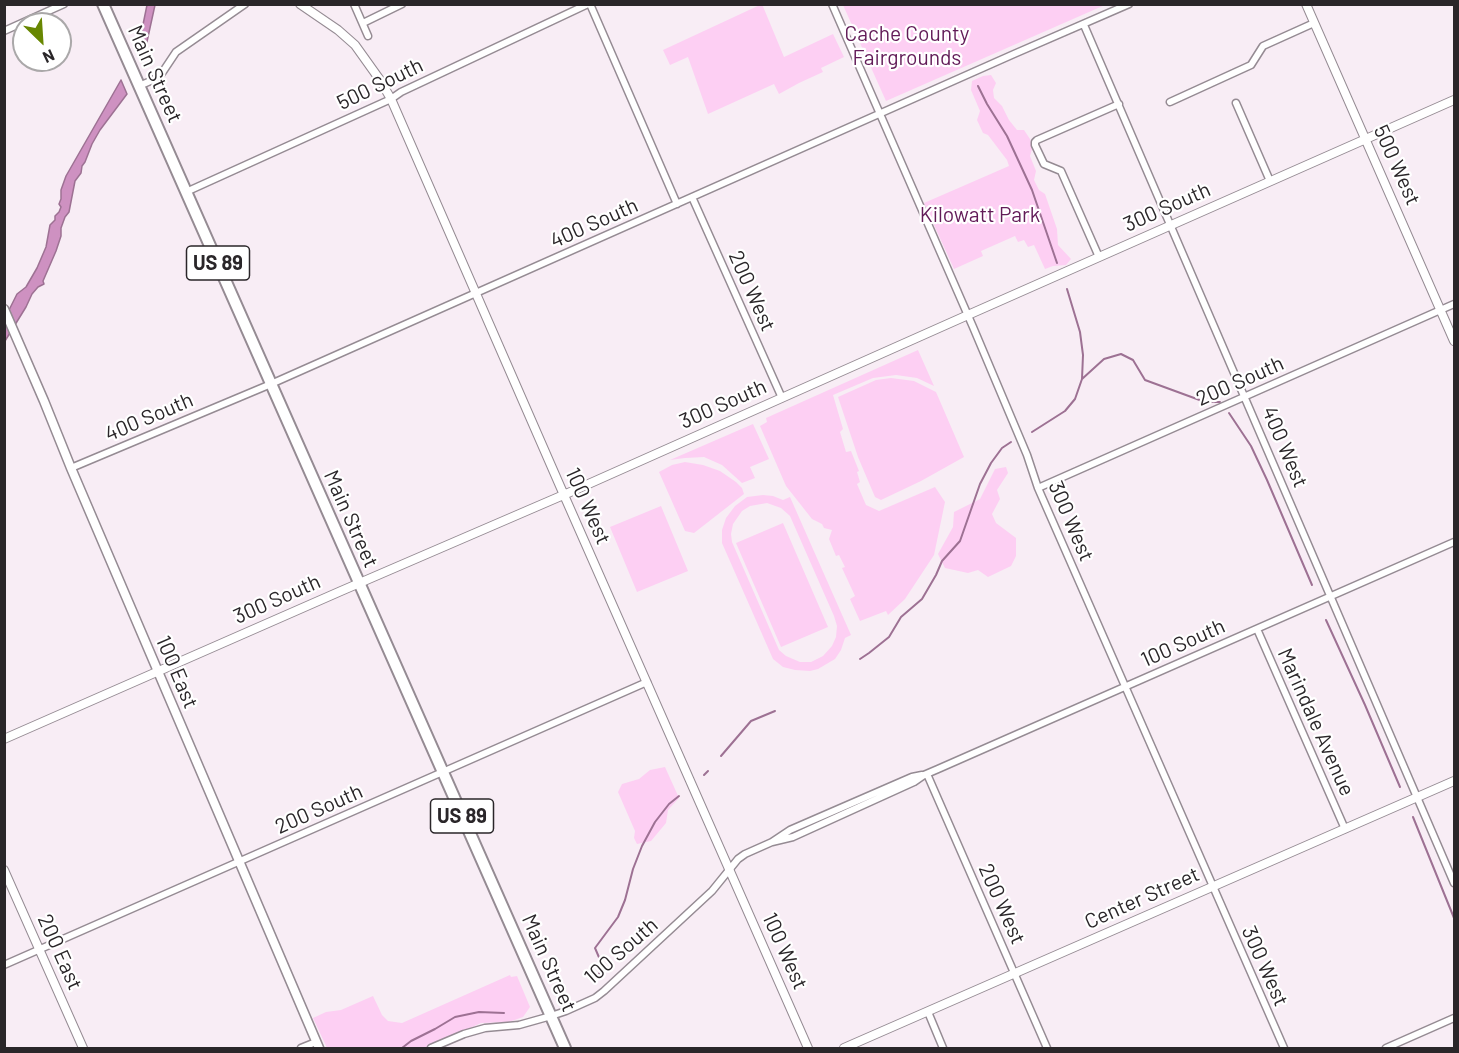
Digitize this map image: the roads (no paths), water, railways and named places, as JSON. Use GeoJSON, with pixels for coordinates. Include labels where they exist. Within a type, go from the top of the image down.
{"type":"FeatureCollection","features":[{"type":"Feature","properties":{"kind":"highway","name":"Main Street"},"geometry":{"type":"LineString","coordinates":[[103,4],[565,1048]]}},
{"type":"Feature","properties":{"kind":"main road","name":"100 East"},"geometry":{"type":"LineString","coordinates":[[4,309],[317,1046]]}},
{"type":"Feature","properties":{"kind":"street"},"geometry":{"type":"LineString","coordinates":[[4,31],[64,4]]}},
{"type":"Feature","properties":{"kind":"street"},"geometry":{"type":"LineString","coordinates":[[139,86],[162,73],[176,52],[245,4]]}},
{"type":"Feature","properties":{"kind":"street","name":"100 West"},"geometry":{"type":"LineString","coordinates":[[300,4],[338,30],[354,45],[391,99],[808,1048]]}},
{"type":"Feature","properties":{"kind":"street"},"geometry":{"type":"LineString","coordinates":[[354,4],[368,36]]}},
{"type":"Feature","properties":{"kind":"street"},"geometry":{"type":"LineString","coordinates":[[363,23],[402,4]]}},
{"type":"Feature","properties":{"kind":"street"},"geometry":{"type":"LineString","coordinates":[[589,4],[677,204]]}},
{"type":"Feature","properties":{"kind":"street","name":"500 South"},"geometry":{"type":"LineString","coordinates":[[186,192],[391,99],[589,4]]}},
{"type":"Feature","properties":{"kind":"street","name":"300 West"},"geometry":{"type":"LineString","coordinates":[[832,4],[968,315],[1027,455],[1038,488],[1284,1048]]}},
{"type":"Feature","properties":{"kind":"street","name":"400 South"},"geometry":{"type":"LineString","coordinates":[[71,468],[271,384],[1130,4]]}},
{"type":"Feature","properties":{"kind":"street","name":"500 West"},"geometry":{"type":"LineString","coordinates":[[1306,4],[1455,341]]}},
{"type":"Feature","properties":{"kind":"street"},"geometry":{"type":"LineString","coordinates":[[1170,102],[1251,65],[1263,46],[1314,23]]}},
{"type":"Feature","properties":{"kind":"street","name":"400 West"},"geometry":{"type":"LineString","coordinates":[[1084,25],[1455,883]]}},
{"type":"Feature","properties":{"kind":"street","name":"300 South"},"geometry":{"type":"LineString","coordinates":[[4,739],[564,495],[1455,100]]}},
{"type":"Feature","properties":{"kind":"street"},"geometry":{"type":"LineString","coordinates":[[1236,103],[1270,181]]}},
{"type":"Feature","properties":{"kind":"street"},"geometry":{"type":"LineString","coordinates":[[1099,257],[1061,171],[1044,164],[1035,142],[1119,104]]}},
{"type":"Feature","properties":{"kind":"street","name":"200 West"},"geometry":{"type":"LineString","coordinates":[[692,197],[782,398]]}},
{"type":"Feature","properties":{"kind":"street","name":"200 South"},"geometry":{"type":"LineString","coordinates":[[1038,488],[1455,304]]}},
{"type":"Feature","properties":{"kind":"street","name":"100 South"},"geometry":{"type":"LineString","coordinates":[[431,1048],[485,1028],[519,1025],[551,1016],[595,998],[712,891],[738,859],[745,854],[772,842],[793,837],[915,782],[926,774],[1455,542]]}},
{"type":"Feature","properties":{"kind":"street","name":"Marindale Avenue"},"geometry":{"type":"LineString","coordinates":[[1257,629],[1345,829]]}},
{"type":"Feature","properties":{"kind":"street","name":"200 South"},"geometry":{"type":"LineString","coordinates":[[4,965],[646,682]]}},
{"type":"Feature","properties":{"kind":"street","name":"200 West"},"geometry":{"type":"LineString","coordinates":[[926,774],[1047,1048]]}},
{"type":"Feature","properties":{"kind":"street","name":"Center Street"},"geometry":{"type":"LineString","coordinates":[[844,1048],[1455,781]]}},
{"type":"Feature","properties":{"kind":"street","name":"200 East"},"geometry":{"type":"LineString","coordinates":[[4,870],[84,1048]]}},
{"type":"Feature","properties":{"kind":"street"},"geometry":{"type":"LineString","coordinates":[[928,1012],[944,1048]]}},
{"type":"Feature","properties":{"kind":"street"},"geometry":{"type":"LineString","coordinates":[[1386,1048],[1455,1018]]}},
{"type":"Feature","properties":{"kind":"street"},"geometry":{"type":"LineString","coordinates":[[301,1048],[317,1046]]}},
{"type":"Feature","properties":{"kind":"waterway"},"geometry":{"type":"LineString","coordinates":[[978,86],[1007,136],[1032,190],[1057,263]]}},
{"type":"Feature","properties":{"kind":"waterway"},"geometry":{"type":"LineString","coordinates":[[1032,432],[1065,411],[1075,399],[1082,379],[1083,355],[1080,332],[1067,289]]}},
{"type":"Feature","properties":{"kind":"waterway"},"geometry":{"type":"LineString","coordinates":[[1082,379],[1104,359],[1121,354],[1133,360],[1145,380],[1205,402],[1220,402]]}},
{"type":"Feature","properties":{"kind":"waterway"},"geometry":{"type":"LineString","coordinates":[[1229,413],[1251,446],[1312,585]]}},
{"type":"Feature","properties":{"kind":"waterway"},"geometry":{"type":"LineString","coordinates":[[860,659],[889,637],[901,617],[922,599],[942,561],[960,541],[980,484],[991,463],[1002,448],[1011,442]]}},
{"type":"Feature","properties":{"kind":"waterway"},"geometry":{"type":"LineString","coordinates":[[1326,620],[1400,787]]}},
{"type":"Feature","properties":{"kind":"waterway"},"geometry":{"type":"LineString","coordinates":[[721,756],[751,721],[775,711]]}},
{"type":"Feature","properties":{"kind":"waterway"},"geometry":{"type":"LineString","coordinates":[[704,775],[708,771]]}},
{"type":"Feature","properties":{"kind":"waterway"},"geometry":{"type":"LineString","coordinates":[[592,980],[604,969],[595,948],[618,917],[642,846],[655,822],[669,804],[679,796]]}},
{"type":"Feature","properties":{"kind":"waterway"},"geometry":{"type":"LineString","coordinates":[[1413,817],[1454,918]]}},
{"type":"Feature","properties":{"kind":"waterway"},"geometry":{"type":"LineString","coordinates":[[402,1048],[455,1017],[479,1012],[504,1013]]}},
{"type":"Feature","properties":{"kind":"park label","name":"Cache County Fairgrounds"},"geometry":{"type":"Point","coordinates":[907,46]}},
{"type":"Feature","properties":{"kind":"park label","name":"Kilowatt Park"},"geometry":{"type":"Point","coordinates":[980,215]}}]}
